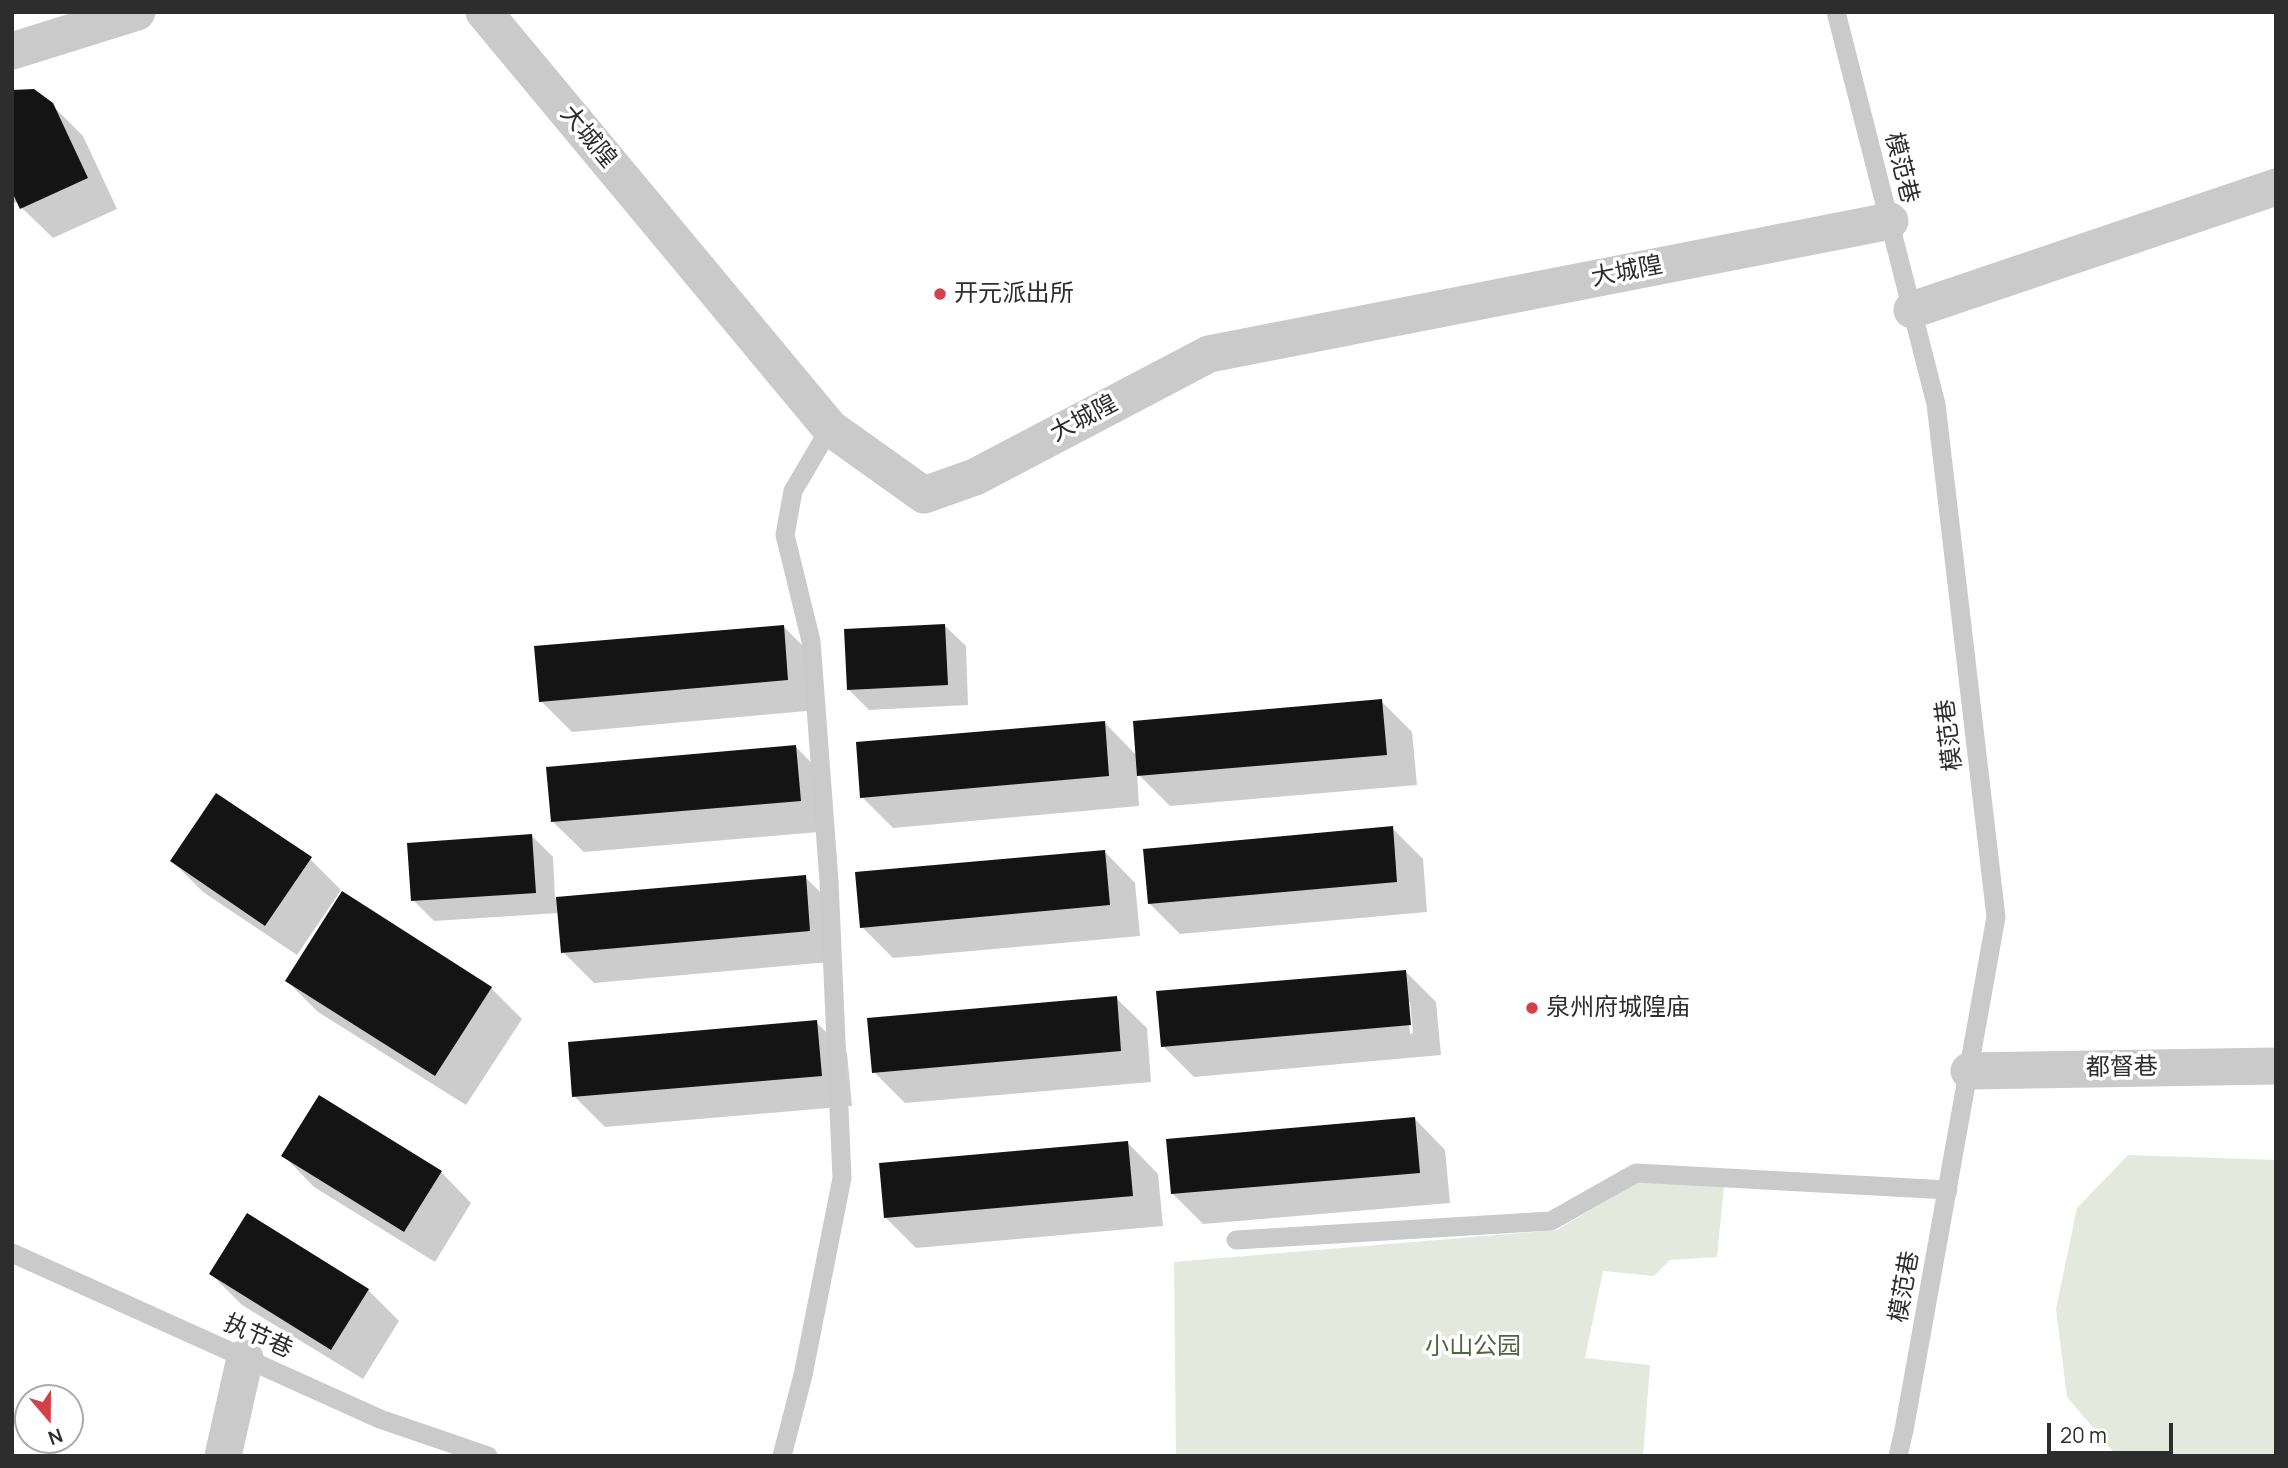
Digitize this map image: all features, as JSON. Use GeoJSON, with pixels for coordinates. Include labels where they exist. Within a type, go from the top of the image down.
{"type":"FeatureCollection","features":[{"type":"Feature","properties":{"kind":"street"},"geometry":{"type":"LineString","coordinates":[[12,51],[137,12]]}},
{"type":"Feature","properties":{"kind":"street","name":"大城隍"},"geometry":{"type":"LineString","coordinates":[[484,12],[830,429],[925,495],[975,477],[1209,354],[1889,221]]}},
{"type":"Feature","properties":{"kind":"street"},"geometry":{"type":"LineString","coordinates":[[1912,310],[2276,187]]}},
{"type":"Feature","properties":{"kind":"street","name":"都督巷"},"geometry":{"type":"LineString","coordinates":[[1969,1071],[2276,1066]]}},
{"type":"Feature","properties":{"kind":"street"},"geometry":{"type":"LineString","coordinates":[[223,1456],[245,1358]]}},
{"type":"Feature","properties":{"kind":"lane","name":"模范巷"},"geometry":{"type":"LineString","coordinates":[[1836,12],[1936,404],[1996,917],[1898,1456]]}},
{"type":"Feature","properties":{"kind":"lane"},"geometry":{"type":"LineString","coordinates":[[782,1456],[803,1376],[842,1178],[830,881],[811,641],[785,535],[793,491],[830,429]]}},
{"type":"Feature","properties":{"kind":"lane"},"geometry":{"type":"LineString","coordinates":[[1236,1240],[1551,1221],[1636,1173],[1948,1190]]}},
{"type":"Feature","properties":{"kind":"lane","name":"执节巷"},"geometry":{"type":"LineString","coordinates":[[12,1253],[380,1419],[488,1456]]}},
{"type":"Feature","properties":{"kind":"green space"},"geometry":{"type":"Polygon","coordinates":[[[2128,1155],[2276,1160],[2276,1456],[2117,1456],[2067,1397],[2056,1309],[2077,1208],[2128,1155]]]}},
{"type":"Feature","properties":{"kind":"green space","name":"小山公园"},"geometry":{"type":"Polygon","coordinates":[[[1639,1181],[1724,1186],[1717,1257],[1670,1260],[1654,1276],[1603,1271],[1585,1358],[1650,1365],[1643,1456],[1176,1456],[1174,1262],[1557,1230],[1639,1181]]]}},
{"type":"Feature","properties":{"kind":"building"},"geometry":{"type":"Polygon","coordinates":[[[34,89],[53,103],[88,178],[20,209],[12,192],[12,90],[34,89]]]}},
{"type":"Feature","properties":{"kind":"building"},"geometry":{"type":"Polygon","coordinates":[[[945,624],[948,685],[847,690],[844,629],[945,624]]]}},
{"type":"Feature","properties":{"kind":"building"},"geometry":{"type":"Polygon","coordinates":[[[784,625],[788,680],[539,702],[534,646],[784,625]]]}},
{"type":"Feature","properties":{"kind":"building"},"geometry":{"type":"Polygon","coordinates":[[[1382,699],[1387,755],[1137,776],[1133,721],[1382,699]]]}},
{"type":"Feature","properties":{"kind":"building"},"geometry":{"type":"Polygon","coordinates":[[[1105,721],[1109,776],[860,798],[856,742],[1105,721]]]}},
{"type":"Feature","properties":{"kind":"building"},"geometry":{"type":"Polygon","coordinates":[[[796,745],[801,801],[551,822],[546,767],[796,745]]]}},
{"type":"Feature","properties":{"kind":"building"},"geometry":{"type":"Polygon","coordinates":[[[216,793],[312,857],[265,926],[170,861],[216,793]]]}},
{"type":"Feature","properties":{"kind":"building"},"geometry":{"type":"Polygon","coordinates":[[[1393,826],[1397,882],[1148,904],[1143,849],[1393,826]]]}},
{"type":"Feature","properties":{"kind":"building"},"geometry":{"type":"Polygon","coordinates":[[[532,834],[536,893],[411,901],[407,843],[532,834]]]}},
{"type":"Feature","properties":{"kind":"building"},"geometry":{"type":"Polygon","coordinates":[[[1105,850],[1110,905],[860,928],[855,872],[1105,850]]]}},
{"type":"Feature","properties":{"kind":"building"},"geometry":{"type":"Polygon","coordinates":[[[806,875],[810,931],[561,953],[556,897],[806,875]]]}},
{"type":"Feature","properties":{"kind":"building"},"geometry":{"type":"Polygon","coordinates":[[[342,891],[492,987],[435,1076],[285,981],[342,891]]]}},
{"type":"Feature","properties":{"kind":"building"},"geometry":{"type":"Polygon","coordinates":[[[1406,970],[1411,1025],[1161,1047],[1156,991],[1406,970]]]}},
{"type":"Feature","properties":{"kind":"building"},"geometry":{"type":"Polygon","coordinates":[[[1117,996],[1121,1051],[872,1073],[867,1018],[1117,996]]]}},
{"type":"Feature","properties":{"kind":"building"},"geometry":{"type":"Polygon","coordinates":[[[817,1020],[822,1076],[572,1097],[568,1042],[817,1020]]]}},
{"type":"Feature","properties":{"kind":"building"},"geometry":{"type":"Polygon","coordinates":[[[319,1095],[442,1171],[404,1232],[281,1156],[319,1095]]]}},
{"type":"Feature","properties":{"kind":"building"},"geometry":{"type":"Polygon","coordinates":[[[1415,1117],[1420,1173],[1171,1194],[1166,1139],[1415,1117]]]}},
{"type":"Feature","properties":{"kind":"building"},"geometry":{"type":"Polygon","coordinates":[[[1128,1141],[1133,1196],[884,1218],[879,1163],[1128,1141]]]}},
{"type":"Feature","properties":{"kind":"building"},"geometry":{"type":"Polygon","coordinates":[[[247,1213],[369,1289],[331,1350],[209,1274],[247,1213]]]}},
{"type":"Feature","properties":{"kind":"place","name":"开元派出所"},"geometry":{"type":"Point","coordinates":[940,294]}},
{"type":"Feature","properties":{"kind":"place","name":"泉州府城隍庙"},"geometry":{"type":"Point","coordinates":[1532,1008]}}]}
